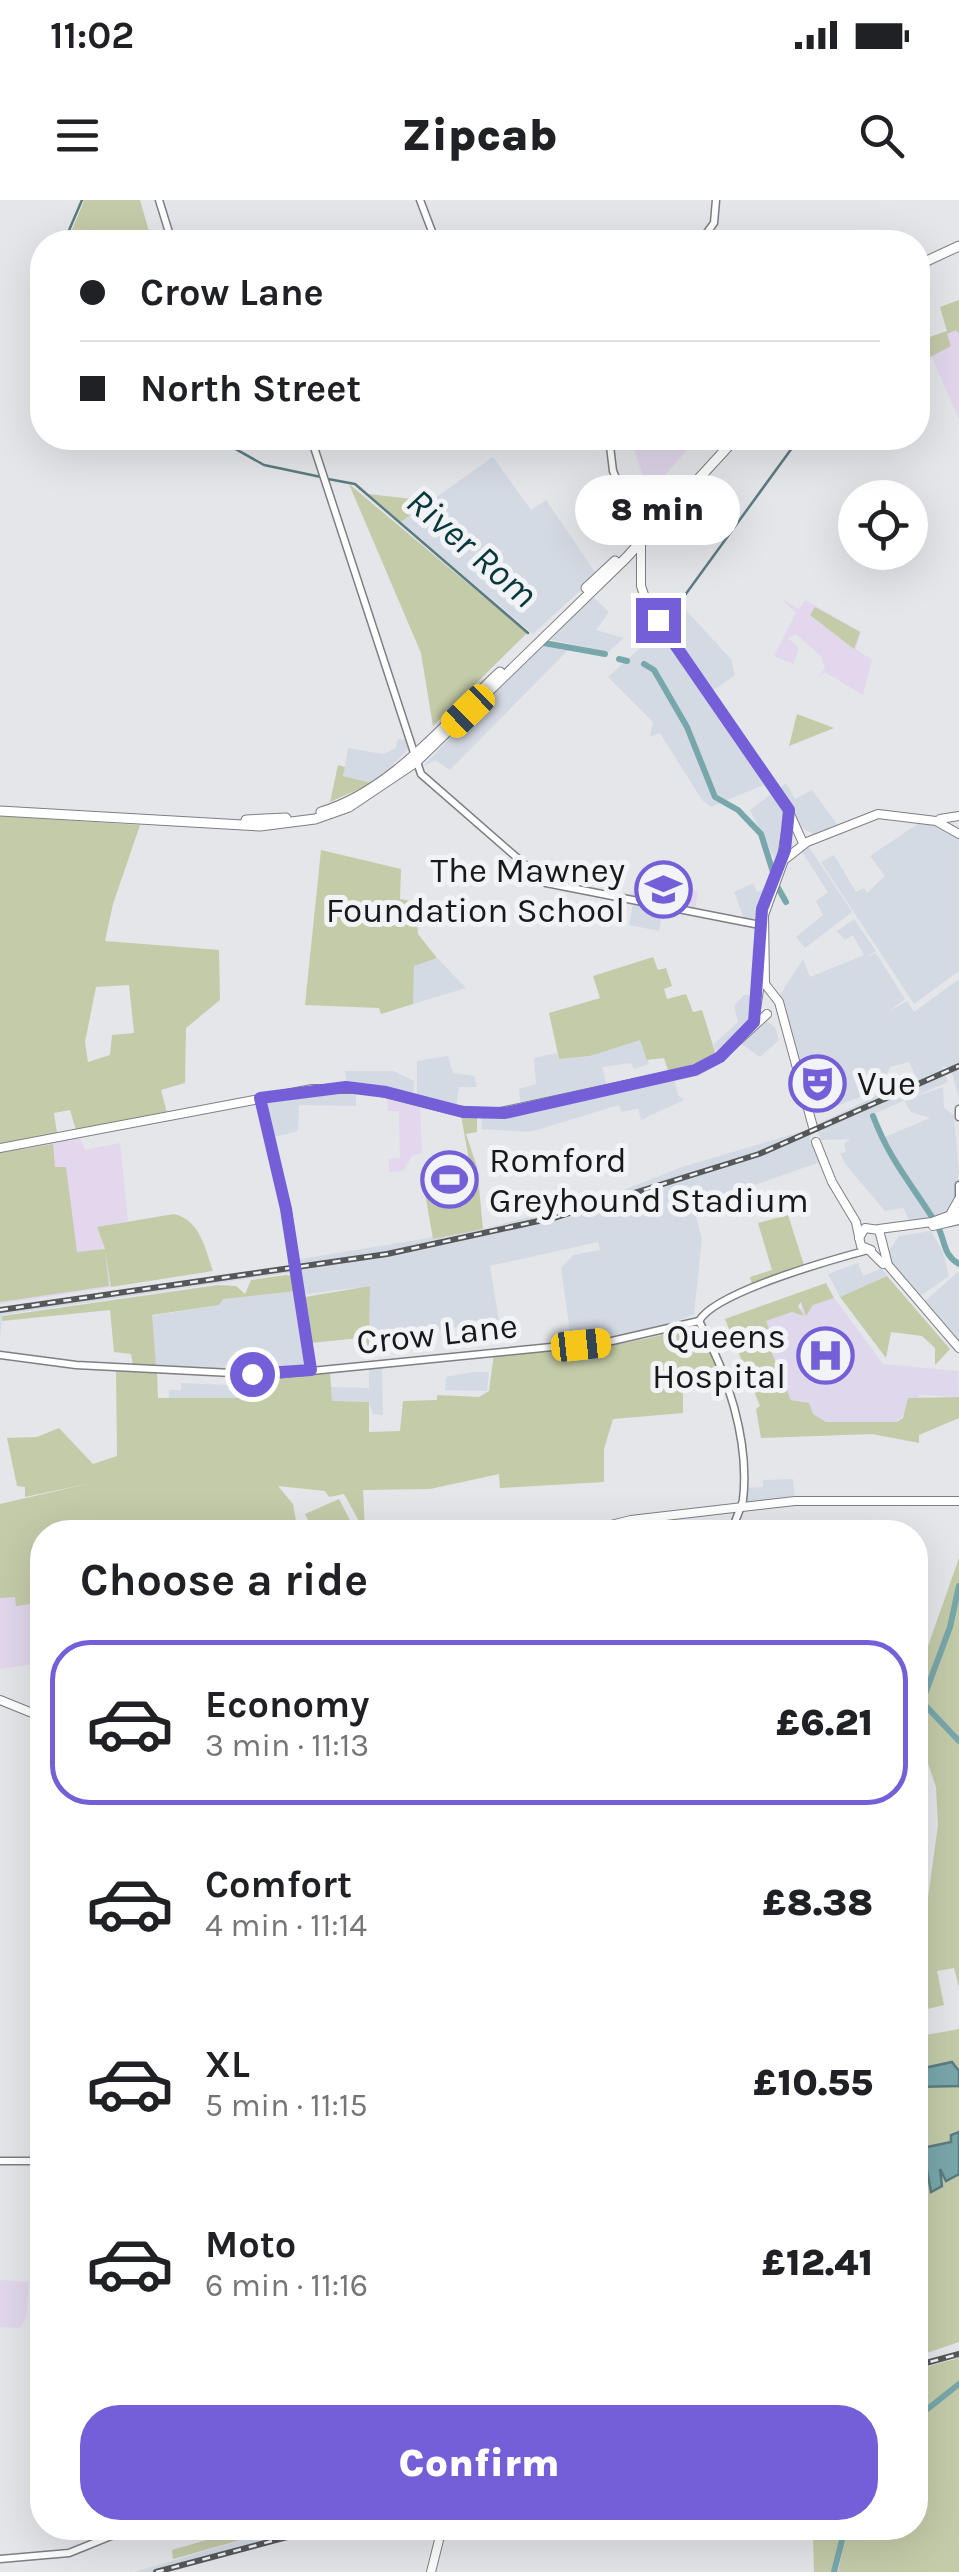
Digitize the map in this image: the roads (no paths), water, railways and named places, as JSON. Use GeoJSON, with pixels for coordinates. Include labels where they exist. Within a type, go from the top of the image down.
{"type":"FeatureCollection","features":[{"type":"Feature","properties":{"kind":"highway"},"geometry":{"type":"LineString","coordinates":[[930,256],[959,243]]}},
{"type":"Feature","properties":{"kind":"highway"},"geometry":{"type":"LineString","coordinates":[[0,808],[275,825],[315,819],[350,807],[444,735],[626,558],[721,450]]}},
{"type":"Feature","properties":{"kind":"highway"},"geometry":{"type":"LineString","coordinates":[[415,758],[642,538]]}},
{"type":"Feature","properties":{"kind":"main road"},"geometry":{"type":"LineString","coordinates":[[642,538],[640,586],[648,606],[712,692],[789,813],[790,828],[760,925],[758,1002],[749,1030]]}},
{"type":"Feature","properties":{"kind":"main road"},"geometry":{"type":"LineString","coordinates":[[626,558],[636,558],[642,564]]}},
{"type":"Feature","properties":{"kind":"main road"},"geometry":{"type":"LineString","coordinates":[[758,1002],[776,1022],[812,1127],[779,1006],[765,984],[764,916],[784,860],[800,843],[878,814],[936,821],[956,832],[958,817],[876,811],[816,838],[800,843],[784,842]]}},
{"type":"Feature","properties":{"kind":"main road"},"geometry":{"type":"LineString","coordinates":[[790,828],[800,843]]}},
{"type":"Feature","properties":{"kind":"main road"},"geometry":{"type":"LineString","coordinates":[[758,1002],[771,993]]}},
{"type":"Feature","properties":{"kind":"main road"},"geometry":{"type":"LineString","coordinates":[[0,1148],[260,1098],[346,1087],[386,1092],[463,1112],[520,1112],[695,1070],[715,1061],[779,1006]]}},
{"type":"Feature","properties":{"kind":"main road"},"geometry":{"type":"LineString","coordinates":[[817,1141],[838,1188],[874,1228],[882,1242],[884,1258],[959,1352],[859,1239],[857,1224],[832,1181],[817,1141]]}},
{"type":"Feature","properties":{"kind":"main road"},"geometry":{"type":"LineString","coordinates":[[868,1250],[889,1233],[956,1218],[959,1199]]}},
{"type":"Feature","properties":{"kind":"main road"},"geometry":{"type":"LineString","coordinates":[[859,1239],[874,1228],[935,1223]]}},
{"type":"Feature","properties":{"kind":"main road"},"geometry":{"type":"LineString","coordinates":[[631,1520],[738,1506],[827,1500],[959,1501]]}},
{"type":"Feature","properties":{"kind":"main road"},"geometry":{"type":"LineString","coordinates":[[0,1700],[30,1712]]}},
{"type":"Feature","properties":{"kind":"main road"},"geometry":{"type":"LineString","coordinates":[[431,2572],[439,2540]]}},
{"type":"Feature","properties":{"kind":"street"},"geometry":{"type":"LineString","coordinates":[[159,200],[168,230]]}},
{"type":"Feature","properties":{"kind":"street"},"geometry":{"type":"LineString","coordinates":[[420,200],[431,230]]}},
{"type":"Feature","properties":{"kind":"street"},"geometry":{"type":"LineString","coordinates":[[709,230],[714,223],[716,200]]}},
{"type":"Feature","properties":{"kind":"street"},"geometry":{"type":"LineString","coordinates":[[315,450],[421,774],[546,883],[760,925]]}},
{"type":"Feature","properties":{"kind":"street"},"geometry":{"type":"LineString","coordinates":[[610,450],[613,470],[642,538]]}},
{"type":"Feature","properties":{"kind":"street"},"geometry":{"type":"LineString","coordinates":[[260,1098],[286,1209],[311,1370]]}},
{"type":"Feature","properties":{"kind":"street"},"geometry":{"type":"LineString","coordinates":[[959,1185],[959,1199]]}},
{"type":"Feature","properties":{"kind":"street"},"geometry":{"type":"LineString","coordinates":[[847,1254],[857,1248],[859,1239]]}},
{"type":"Feature","properties":{"kind":"street"},"geometry":{"type":"LineString","coordinates":[[735,1520],[738,1506],[733,1404],[699,1321],[732,1295],[868,1250]]}},
{"type":"Feature","properties":{"kind":"street","name":"Crow Lane"},"geometry":{"type":"LineString","coordinates":[[0,1355],[150,1370],[272,1375],[612,1342],[699,1321]]}},
{"type":"Feature","properties":{"kind":"street"},"geometry":{"type":"LineString","coordinates":[[0,2161],[30,2161]]}},
{"type":"Feature","properties":{"kind":"street"},"geometry":{"type":"LineString","coordinates":[[0,2559],[69,2553],[101,2540]]}},
{"type":"Feature","properties":{"kind":"water"},"geometry":{"type":"Polygon","coordinates":[[[952,2062],[959,2071],[959,2086],[928,2087],[928,2067],[952,2062]]]}},
{"type":"Feature","properties":{"kind":"water"},"geometry":{"type":"Polygon","coordinates":[[[959,2132],[959,2174],[946,2181],[940,2169],[942,2186],[931,2192],[928,2147],[951,2142],[951,2135],[959,2132]]]}},
{"type":"Feature","properties":{"kind":"waterway","name":"River Rom"},"geometry":{"type":"LineString","coordinates":[[69,230],[82,200]]}},
{"type":"Feature","properties":{"kind":"waterway","name":"River Rom"},"geometry":{"type":"LineString","coordinates":[[237,450],[264,465],[321,477]]}},
{"type":"Feature","properties":{"kind":"waterway"},"geometry":{"type":"LineString","coordinates":[[676,615],[680,602],[791,450]]}},
{"type":"Feature","properties":{"kind":"waterway","name":"River Rom"},"geometry":{"type":"LineString","coordinates":[[328,479],[355,484],[528,633]]}},
{"type":"Feature","properties":{"kind":"waterway","name":"River Rom"},"geometry":{"type":"LineString","coordinates":[[544,643],[605,654]]}},
{"type":"Feature","properties":{"kind":"waterway","name":"River Rom"},"geometry":{"type":"LineString","coordinates":[[619,659],[627,661]]}},
{"type":"Feature","properties":{"kind":"waterway","name":"River Rom"},"geometry":{"type":"LineString","coordinates":[[644,664],[654,670],[687,727],[715,797],[738,810],[761,834],[773,872]]}},
{"type":"Feature","properties":{"kind":"waterway","name":"River Rom"},"geometry":{"type":"LineString","coordinates":[[777,886],[786,902]]}},
{"type":"Feature","properties":{"kind":"waterway","name":"River Rom"},"geometry":{"type":"LineString","coordinates":[[873,1116],[895,1160],[937,1225],[947,1251],[959,1264]]}},
{"type":"Feature","properties":{"kind":"waterway"},"geometry":{"type":"LineString","coordinates":[[928,1686],[950,1627],[959,1586]]}},
{"type":"Feature","properties":{"kind":"waterway"},"geometry":{"type":"LineString","coordinates":[[928,1708],[959,1741]]}},
{"type":"Feature","properties":{"kind":"waterway"},"geometry":{"type":"LineString","coordinates":[[928,2409],[959,2384]]}},
{"type":"Feature","properties":{"kind":"waterway"},"geometry":{"type":"LineString","coordinates":[[834,2572],[842,2540]]}},
{"type":"Feature","properties":{"kind":"railway"},"geometry":{"type":"LineString","coordinates":[[0,1310],[387,1254],[557,1217],[759,1154],[959,1066]]}},
{"type":"Feature","properties":{"kind":"railway"},"geometry":{"type":"LineString","coordinates":[[928,2362],[959,2354]]}},
{"type":"Feature","properties":{"kind":"railway"},"geometry":{"type":"LineString","coordinates":[[156,2572],[276,2540]]}},
{"type":"Feature","properties":{"kind":"place","name":"The Mawney Foundation School"},"geometry":{"type":"Point","coordinates":[664,890]}},
{"type":"Feature","properties":{"kind":"place","name":"Vue"},"geometry":{"type":"Point","coordinates":[818,1083]}},
{"type":"Feature","properties":{"kind":"place","name":"Romford Greyhound Stadium"},"geometry":{"type":"Point","coordinates":[450,1180]}},
{"type":"Feature","properties":{"kind":"place","name":"Queens Hospital"},"geometry":{"type":"Point","coordinates":[825,1356]}}]}
